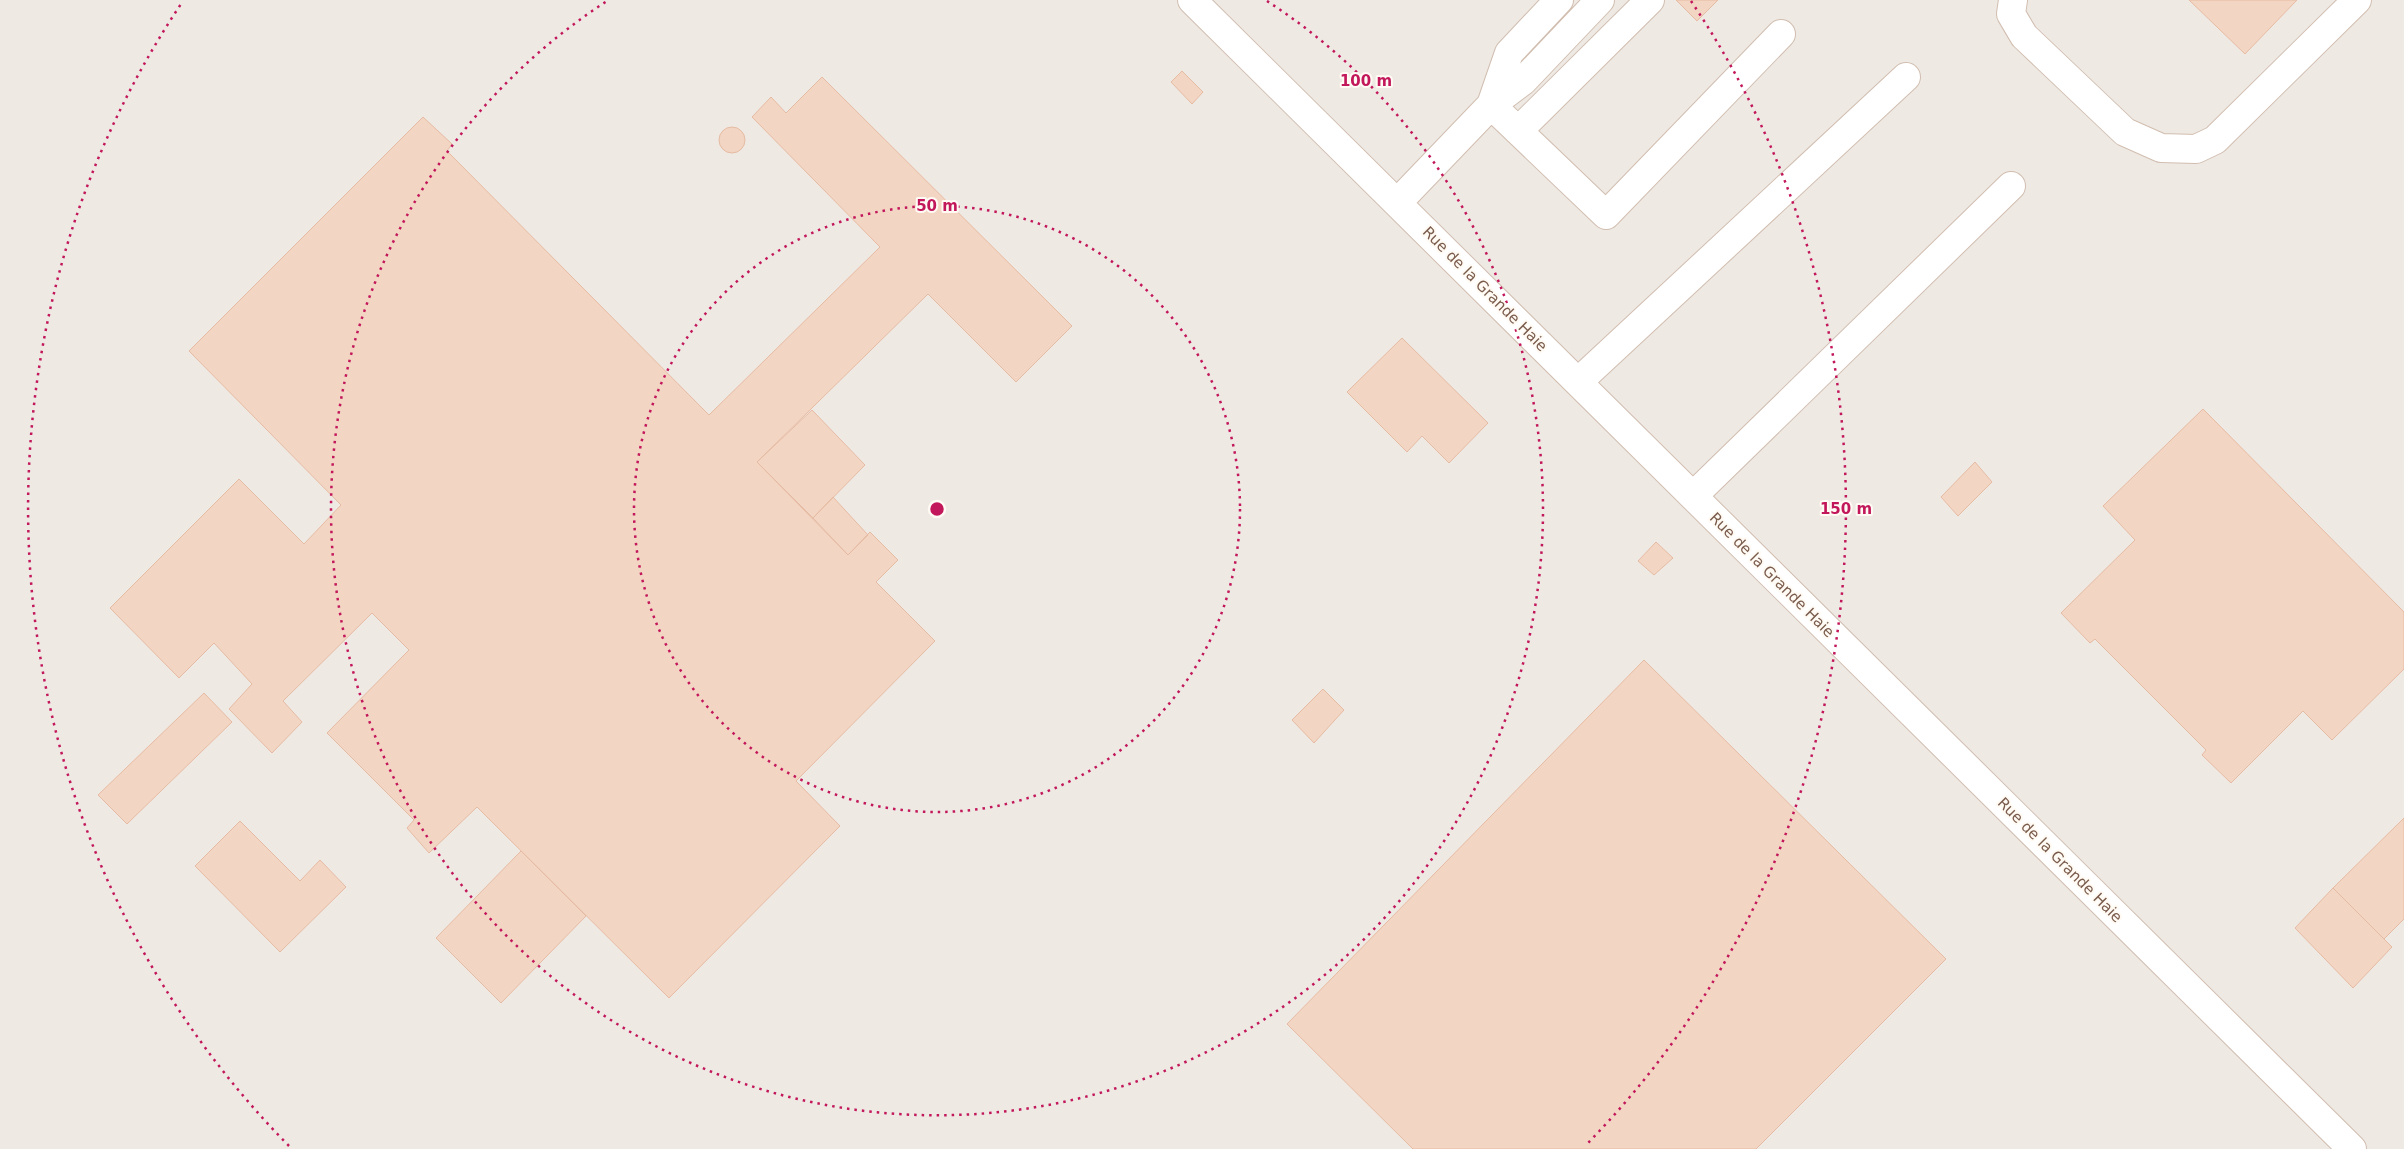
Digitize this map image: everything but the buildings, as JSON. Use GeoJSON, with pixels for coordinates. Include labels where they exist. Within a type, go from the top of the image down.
{"type":"FeatureCollection","features":[{"type":"Feature","properties":{"kind":"street","name":"Rue de la Grande Haie"},"geometry":{"type":"LineString","coordinates":[[1192,0],[2352,1149]]}},
{"type":"Feature","properties":{"kind":"street"},"geometry":{"type":"LineString","coordinates":[[1490,105],[1509,53],[1559,0]]}},
{"type":"Feature","properties":{"kind":"street"},"geometry":{"type":"LineString","coordinates":[[1397,203],[1490,105],[1523,81],[1600,0]]}},
{"type":"Feature","properties":{"kind":"street"},"geometry":{"type":"LineString","coordinates":[[1518,131],[1650,0]]}},
{"type":"Feature","properties":{"kind":"street"},"geometry":{"type":"LineString","coordinates":[[2014,0],[2010,14],[2024,36],[2124,132],[2162,148],[2196,149],[2215,140],[2354,1]]}},
{"type":"Feature","properties":{"kind":"street"},"geometry":{"type":"LineString","coordinates":[[1490,105],[1606,215],[1781,34]]}},
{"type":"Feature","properties":{"kind":"street"},"geometry":{"type":"LineString","coordinates":[[1578,382],[1906,77]]}},
{"type":"Feature","properties":{"kind":"street"},"geometry":{"type":"LineString","coordinates":[[1693,496],[2011,186]]}},
{"type":"Feature","properties":{"kind":"shaded area"},"geometry":{"type":"Polygon","coordinates":[[[0,0],[2404,0],[2404,1149],[0,1149],[0,0]]]}}]}
